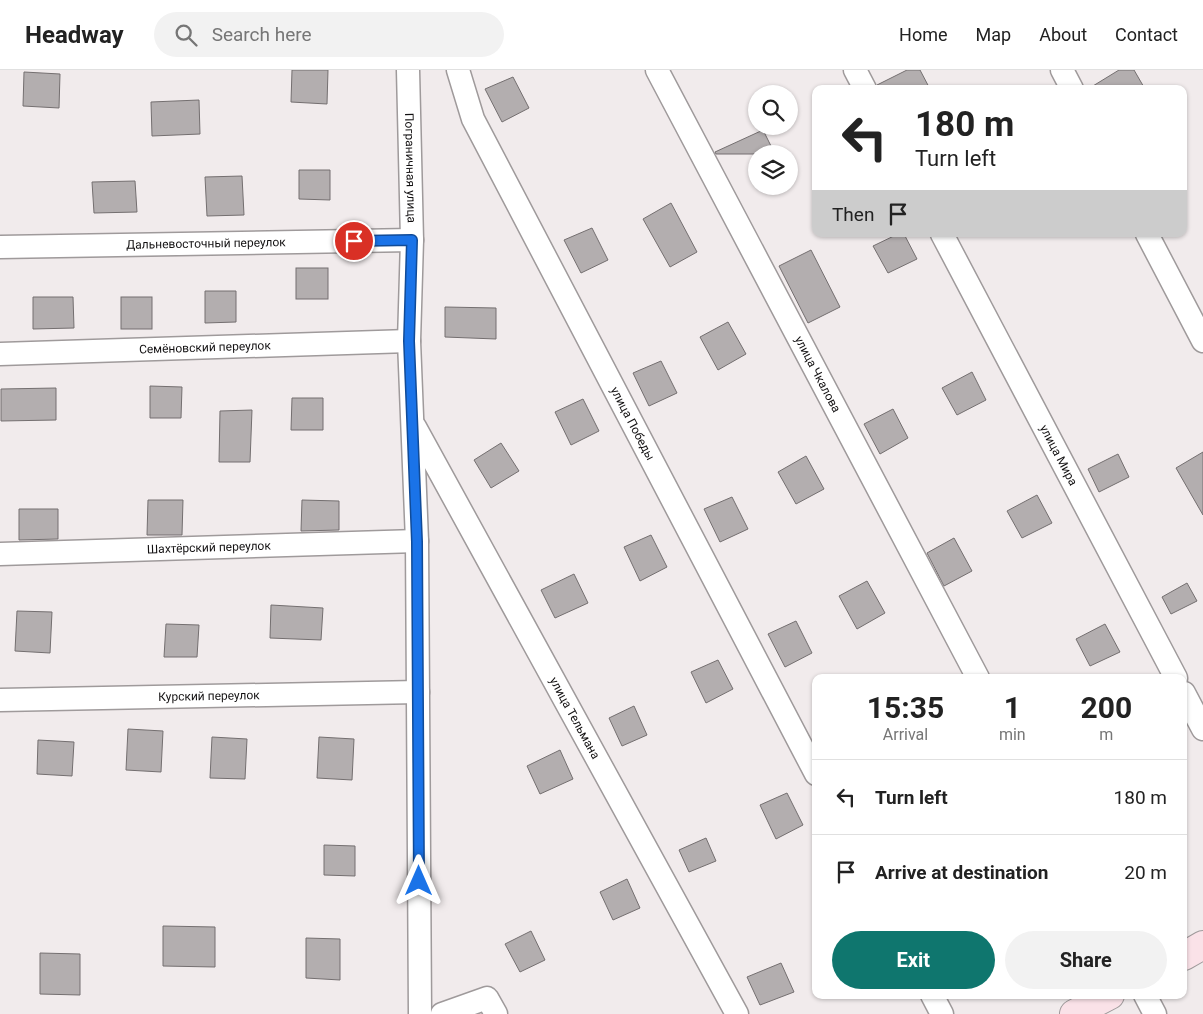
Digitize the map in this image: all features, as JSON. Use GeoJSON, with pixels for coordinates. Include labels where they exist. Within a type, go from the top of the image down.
{"type":"FeatureCollection","features":[{"type":"Feature","properties":{"kind":"main road"},"geometry":{"type":"LineString","coordinates":[[1187,954],[1203,945]]}},
{"type":"Feature","properties":{"kind":"main road"},"geometry":{"type":"LineString","coordinates":[[1074,1014],[1102,999]]}},
{"type":"Feature","properties":{"kind":"street","name":"Пограничная улица"},"geometry":{"type":"LineString","coordinates":[[408,70],[412,240],[409,341],[417,542],[420,1014]]}},
{"type":"Feature","properties":{"kind":"street","name":"улица Победы"},"geometry":{"type":"LineString","coordinates":[[458,70],[474,119],[812,766]]}},
{"type":"Feature","properties":{"kind":"street","name":"улица Чкалова"},"geometry":{"type":"LineString","coordinates":[[657,70],[976,674]]}},
{"type":"Feature","properties":{"kind":"street"},"geometry":{"type":"LineString","coordinates":[[855,70],[863,85]]}},
{"type":"Feature","properties":{"kind":"street"},"geometry":{"type":"LineString","coordinates":[[1062,70],[1070,85]]}},
{"type":"Feature","properties":{"kind":"street","name":"улица Мира"},"geometry":{"type":"LineString","coordinates":[[944,237],[1174,674]]}},
{"type":"Feature","properties":{"kind":"street"},"geometry":{"type":"LineString","coordinates":[[1149,237],[1203,341]]}},
{"type":"Feature","properties":{"kind":"street","name":"Дальневосточный переулок"},"geometry":{"type":"LineString","coordinates":[[0,247],[412,240]]}},
{"type":"Feature","properties":{"kind":"street","name":"Семёновский переулок"},"geometry":{"type":"LineString","coordinates":[[0,354],[409,341]]}},
{"type":"Feature","properties":{"kind":"street","name":"улица Тельмана"},"geometry":{"type":"LineString","coordinates":[[412,422],[737,1014]]}},
{"type":"Feature","properties":{"kind":"street","name":"Шахтёрский переулок"},"geometry":{"type":"LineString","coordinates":[[0,554],[417,542]]}},
{"type":"Feature","properties":{"kind":"street","name":"Курский переулок"},"geometry":{"type":"LineString","coordinates":[[0,700],[418,692]]}},
{"type":"Feature","properties":{"kind":"street"},"geometry":{"type":"LineString","coordinates":[[1187,699],[1203,729]]}},
{"type":"Feature","properties":{"kind":"street"},"geometry":{"type":"LineString","coordinates":[[442,1014],[487,998],[496,1014]]}},
{"type":"Feature","properties":{"kind":"street"},"geometry":{"type":"LineString","coordinates":[[934,999],[942,1014]]}},
{"type":"Feature","properties":{"kind":"street"},"geometry":{"type":"LineString","coordinates":[[1147,999],[1155,1014]]}},
{"type":"Feature","properties":{"kind":"building"},"geometry":{"type":"Polygon","coordinates":[[[292,70],[328,70],[327,104],[291,102],[292,70]]]}},
{"type":"Feature","properties":{"kind":"building"},"geometry":{"type":"Polygon","coordinates":[[[907,70],[920,70],[928,85],[877,85],[907,70]]]}},
{"type":"Feature","properties":{"kind":"building"},"geometry":{"type":"Polygon","coordinates":[[[1119,70],[1134,70],[1143,85],[1095,85],[1119,70]]]}},
{"type":"Feature","properties":{"kind":"building"},"geometry":{"type":"Polygon","coordinates":[[[24,72],[60,74],[59,108],[23,106],[24,72]]]}},
{"type":"Feature","properties":{"kind":"building"},"geometry":{"type":"Polygon","coordinates":[[[513,77],[529,108],[502,122],[485,89],[513,77]]]}},
{"type":"Feature","properties":{"kind":"building"},"geometry":{"type":"Polygon","coordinates":[[[199,100],[200,134],[152,136],[151,102],[199,100]]]}},
{"type":"Feature","properties":{"kind":"building"},"geometry":{"type":"Polygon","coordinates":[[[752,135],[766,135],[770,145],[748,145],[748,154],[716,154],[715,152],[752,135]]]}},
{"type":"Feature","properties":{"kind":"building"},"geometry":{"type":"Polygon","coordinates":[[[299,170],[330,170],[330,200],[299,199],[299,170]]]}},
{"type":"Feature","properties":{"kind":"building"},"geometry":{"type":"Polygon","coordinates":[[[242,176],[244,215],[207,216],[205,177],[242,176]]]}},
{"type":"Feature","properties":{"kind":"building"},"geometry":{"type":"Polygon","coordinates":[[[135,181],[137,212],[94,213],[92,182],[135,181]]]}},
{"type":"Feature","properties":{"kind":"building"},"geometry":{"type":"Polygon","coordinates":[[[671,203],[697,252],[670,267],[643,219],[671,203]]]}},
{"type":"Feature","properties":{"kind":"building"},"geometry":{"type":"Polygon","coordinates":[[[592,228],[608,260],[581,273],[564,240],[592,228]]]}},
{"type":"Feature","properties":{"kind":"building"},"geometry":{"type":"Polygon","coordinates":[[[892,237],[906,237],[917,259],[888,273],[873,246],[892,237]]]}},
{"type":"Feature","properties":{"kind":"building"},"geometry":{"type":"Polygon","coordinates":[[[811,250],[840,307],[808,323],[779,266],[811,250]]]}},
{"type":"Feature","properties":{"kind":"building"},"geometry":{"type":"Polygon","coordinates":[[[296,268],[328,268],[328,299],[296,299],[296,268]]]}},
{"type":"Feature","properties":{"kind":"building"},"geometry":{"type":"Polygon","coordinates":[[[205,291],[236,291],[236,322],[205,323],[205,291]]]}},
{"type":"Feature","properties":{"kind":"building"},"geometry":{"type":"Polygon","coordinates":[[[33,297],[73,297],[74,328],[33,329],[33,297]]]}},
{"type":"Feature","properties":{"kind":"building"},"geometry":{"type":"Polygon","coordinates":[[[121,297],[152,297],[152,329],[121,329],[121,297]]]}},
{"type":"Feature","properties":{"kind":"building"},"geometry":{"type":"Polygon","coordinates":[[[445,307],[496,308],[496,339],[445,337],[445,307]]]}},
{"type":"Feature","properties":{"kind":"building"},"geometry":{"type":"Polygon","coordinates":[[[728,322],[746,354],[718,370],[700,337],[728,322]]]}},
{"type":"Feature","properties":{"kind":"building"},"geometry":{"type":"Polygon","coordinates":[[[661,361],[677,393],[649,406],[633,373],[661,361]]]}},
{"type":"Feature","properties":{"kind":"building"},"geometry":{"type":"Polygon","coordinates":[[[972,372],[986,400],[957,415],[942,388],[972,372]]]}},
{"type":"Feature","properties":{"kind":"building"},"geometry":{"type":"Polygon","coordinates":[[[150,386],[182,387],[181,418],[150,418],[150,386]]]}},
{"type":"Feature","properties":{"kind":"building"},"geometry":{"type":"Polygon","coordinates":[[[56,388],[56,420],[1,421],[1,389],[56,388]]]}},
{"type":"Feature","properties":{"kind":"building"},"geometry":{"type":"Polygon","coordinates":[[[292,398],[323,398],[323,430],[291,430],[292,398]]]}},
{"type":"Feature","properties":{"kind":"building"},"geometry":{"type":"Polygon","coordinates":[[[583,399],[599,431],[571,445],[555,412],[583,399]]]}},
{"type":"Feature","properties":{"kind":"building"},"geometry":{"type":"Polygon","coordinates":[[[893,409],[908,438],[880,454],[864,424],[893,409]]]}},
{"type":"Feature","properties":{"kind":"building"},"geometry":{"type":"Polygon","coordinates":[[[252,410],[250,462],[219,462],[220,411],[252,410]]]}},
{"type":"Feature","properties":{"kind":"building"},"geometry":{"type":"Polygon","coordinates":[[[501,443],[519,471],[491,488],[474,460],[501,443]]]}},
{"type":"Feature","properties":{"kind":"building"},"geometry":{"type":"Polygon","coordinates":[[[1203,452],[1203,515],[1176,468],[1203,452]]]}},
{"type":"Feature","properties":{"kind":"building"},"geometry":{"type":"Polygon","coordinates":[[[1118,454],[1129,477],[1099,492],[1088,469],[1118,454]]]}},
{"type":"Feature","properties":{"kind":"building"},"geometry":{"type":"Polygon","coordinates":[[[806,456],[824,489],[796,504],[778,472],[806,456]]]}},
{"type":"Feature","properties":{"kind":"building"},"geometry":{"type":"Polygon","coordinates":[[[1037,495],[1052,523],[1022,538],[1007,511],[1037,495]]]}},
{"type":"Feature","properties":{"kind":"building"},"geometry":{"type":"Polygon","coordinates":[[[732,497],[748,529],[720,542],[704,509],[732,497]]]}},
{"type":"Feature","properties":{"kind":"building"},"geometry":{"type":"Polygon","coordinates":[[[148,500],[183,500],[182,535],[147,535],[148,500]]]}},
{"type":"Feature","properties":{"kind":"building"},"geometry":{"type":"Polygon","coordinates":[[[302,500],[339,501],[339,530],[301,531],[302,500]]]}},
{"type":"Feature","properties":{"kind":"building"},"geometry":{"type":"Polygon","coordinates":[[[19,509],[58,509],[58,539],[19,540],[19,509]]]}},
{"type":"Feature","properties":{"kind":"building"},"geometry":{"type":"Polygon","coordinates":[[[651,535],[667,567],[640,581],[624,547],[651,535]]]}},
{"type":"Feature","properties":{"kind":"building"},"geometry":{"type":"Polygon","coordinates":[[[954,538],[972,571],[944,586],[927,553],[954,538]]]}},
{"type":"Feature","properties":{"kind":"building"},"geometry":{"type":"Polygon","coordinates":[[[574,574],[588,603],[555,618],[541,590],[574,574]]]}},
{"type":"Feature","properties":{"kind":"building"},"geometry":{"type":"Polygon","coordinates":[[[867,581],[885,613],[857,629],[839,596],[867,581]]]}},
{"type":"Feature","properties":{"kind":"building"},"geometry":{"type":"Polygon","coordinates":[[[1187,583],[1197,601],[1171,614],[1162,597],[1187,583]]]}},
{"type":"Feature","properties":{"kind":"building"},"geometry":{"type":"Polygon","coordinates":[[[271,605],[323,608],[321,640],[270,638],[271,605]]]}},
{"type":"Feature","properties":{"kind":"building"},"geometry":{"type":"Polygon","coordinates":[[[17,611],[52,612],[50,653],[15,651],[17,611]]]}},
{"type":"Feature","properties":{"kind":"building"},"geometry":{"type":"Polygon","coordinates":[[[796,621],[812,653],[785,667],[768,634],[796,621]]]}},
{"type":"Feature","properties":{"kind":"building"},"geometry":{"type":"Polygon","coordinates":[[[166,624],[199,625],[197,657],[164,657],[166,624]]]}},
{"type":"Feature","properties":{"kind":"building"},"geometry":{"type":"Polygon","coordinates":[[[1105,624],[1120,652],[1090,666],[1076,639],[1105,624]]]}},
{"type":"Feature","properties":{"kind":"building"},"geometry":{"type":"Polygon","coordinates":[[[718,660],[733,689],[706,703],[691,672],[718,660]]]}},
{"type":"Feature","properties":{"kind":"building"},"geometry":{"type":"Polygon","coordinates":[[[634,706],[647,735],[622,746],[609,718],[634,706]]]}},
{"type":"Feature","properties":{"kind":"building"},"geometry":{"type":"Polygon","coordinates":[[[128,729],[163,731],[161,772],[126,770],[128,729]]]}},
{"type":"Feature","properties":{"kind":"building"},"geometry":{"type":"Polygon","coordinates":[[[212,737],[247,739],[245,779],[210,778],[212,737]]]}},
{"type":"Feature","properties":{"kind":"building"},"geometry":{"type":"Polygon","coordinates":[[[319,737],[354,739],[352,780],[317,778],[319,737]]]}},
{"type":"Feature","properties":{"kind":"building"},"geometry":{"type":"Polygon","coordinates":[[[38,740],[74,742],[72,776],[37,774],[38,740]]]}},
{"type":"Feature","properties":{"kind":"building"},"geometry":{"type":"Polygon","coordinates":[[[560,750],[573,779],[540,794],[527,766],[560,750]]]}},
{"type":"Feature","properties":{"kind":"building"},"geometry":{"type":"Polygon","coordinates":[[[787,793],[803,825],[776,839],[760,805],[787,793]]]}},
{"type":"Feature","properties":{"kind":"building"},"geometry":{"type":"Polygon","coordinates":[[[706,838],[716,861],[689,872],[679,850],[706,838]]]}},
{"type":"Feature","properties":{"kind":"building"},"geometry":{"type":"Polygon","coordinates":[[[324,845],[355,846],[355,876],[324,875],[324,845]]]}},
{"type":"Feature","properties":{"kind":"building"},"geometry":{"type":"Polygon","coordinates":[[[627,879],[640,908],[613,920],[600,892],[627,879]]]}},
{"type":"Feature","properties":{"kind":"building"},"geometry":{"type":"Polygon","coordinates":[[[163,926],[215,927],[215,967],[163,966],[163,926]]]}},
{"type":"Feature","properties":{"kind":"building"},"geometry":{"type":"Polygon","coordinates":[[[531,931],[545,960],[520,972],[505,944],[531,931]]]}},
{"type":"Feature","properties":{"kind":"building"},"geometry":{"type":"Polygon","coordinates":[[[306,938],[340,939],[340,980],[306,978],[306,938]]]}},
{"type":"Feature","properties":{"kind":"building"},"geometry":{"type":"Polygon","coordinates":[[[40,953],[80,954],[80,995],[40,994],[40,953]]]}},
{"type":"Feature","properties":{"kind":"building"},"geometry":{"type":"Polygon","coordinates":[[[781,963],[794,992],[760,1005],[747,977],[781,963]]]}},
{"type":"Feature","properties":{"kind":"route"},"geometry":{"type":"LineString","coordinates":[[354,241],[412,240],[409,341],[417,542],[419,881]]}}]}
